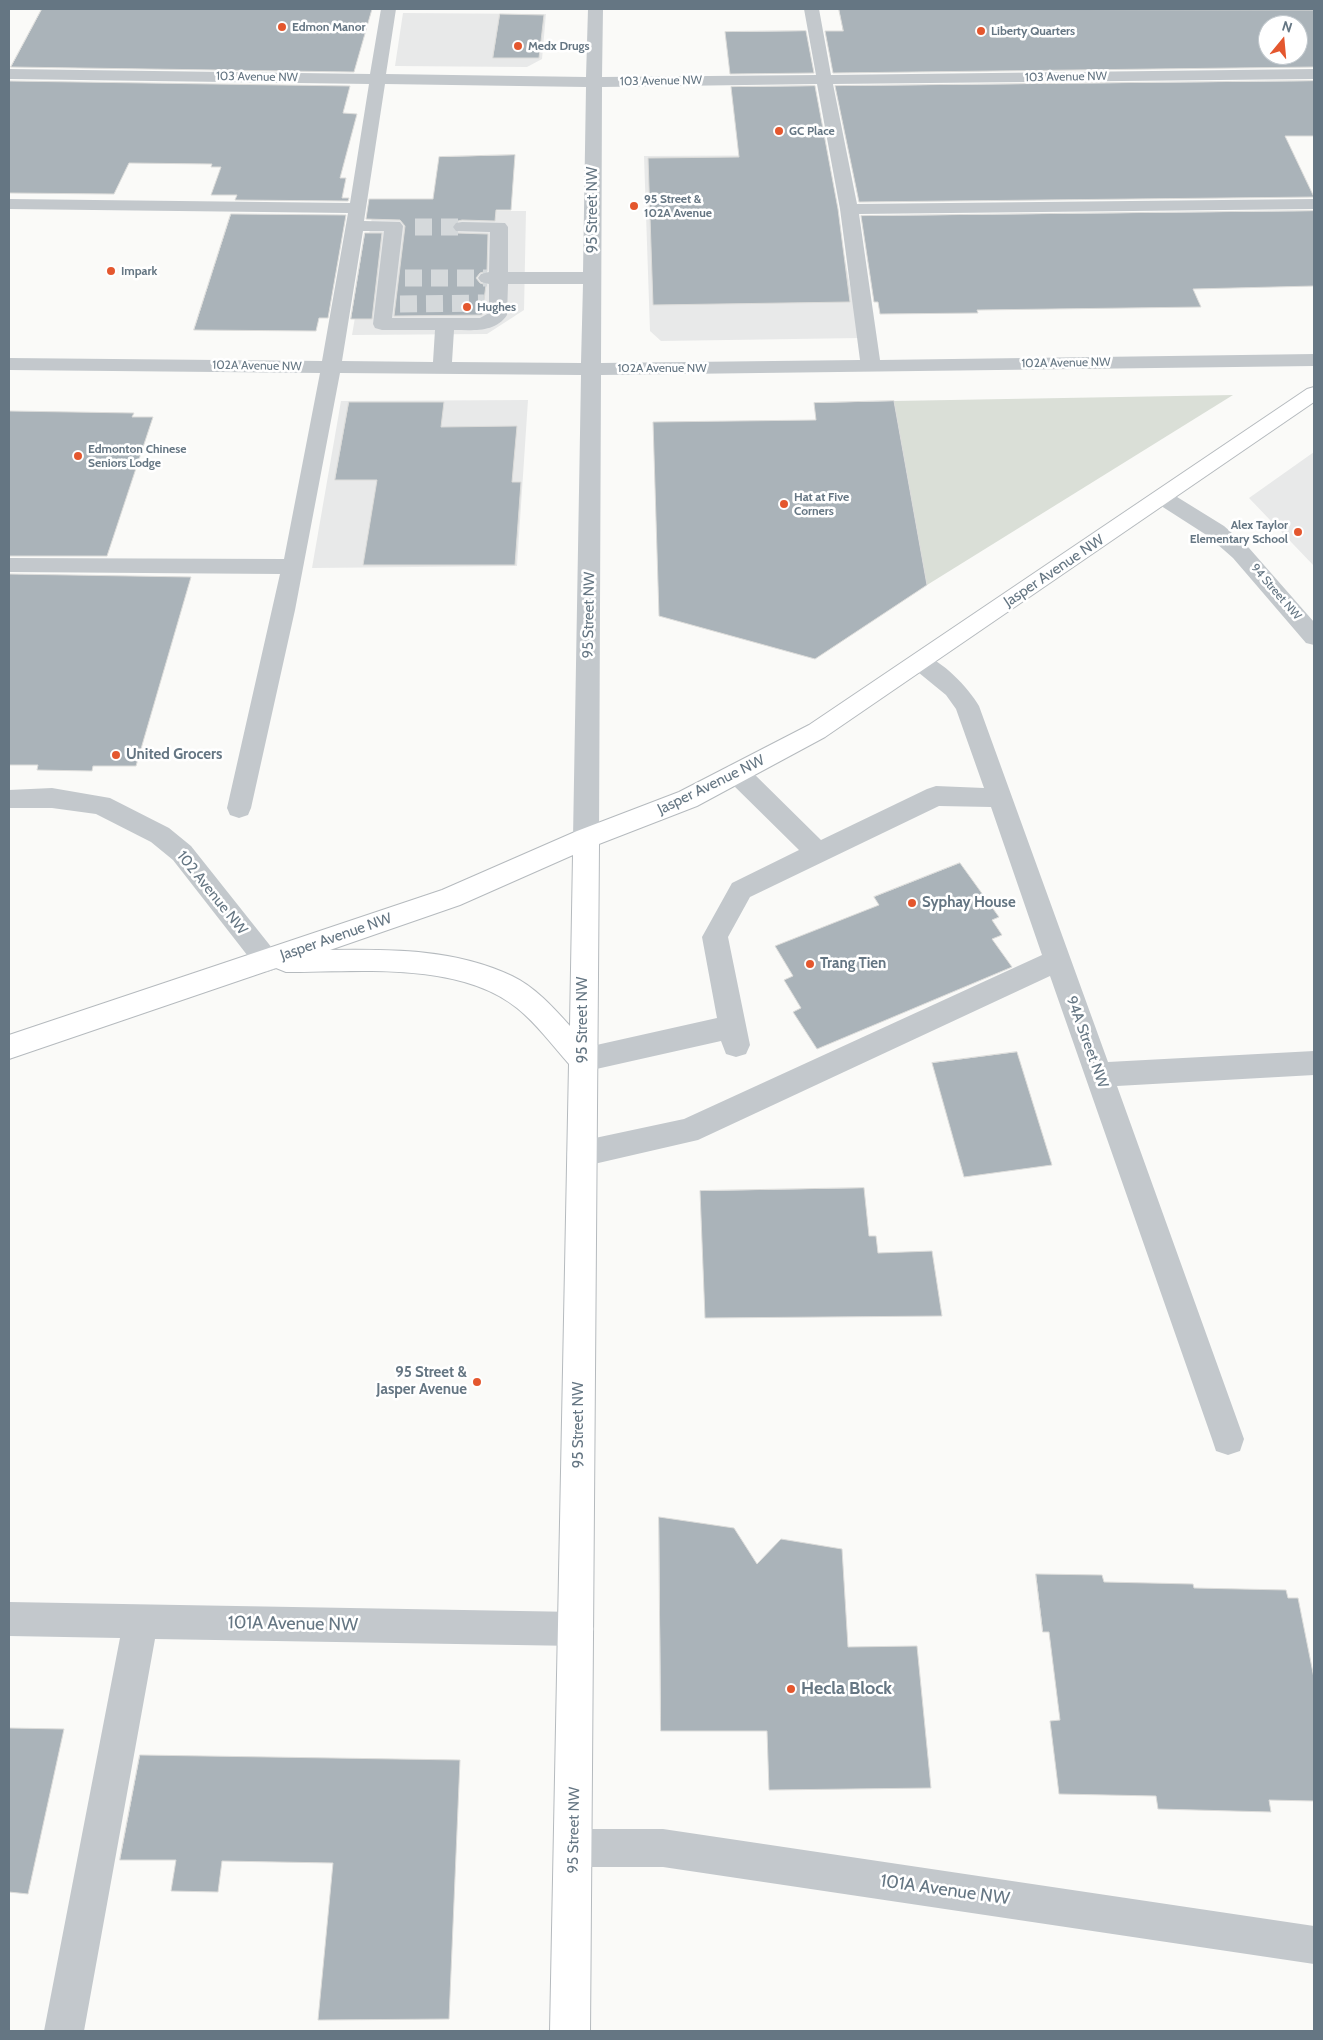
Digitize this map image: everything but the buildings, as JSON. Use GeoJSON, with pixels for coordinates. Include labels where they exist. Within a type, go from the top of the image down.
{"type":"FeatureCollection","features":[{"type":"Feature","properties":{"kind":"main road","name":"Jasper Avenue NW"},"geometry":{"type":"LineString","coordinates":[[9,1047],[451,898],[586,838],[688,799],[818,731],[1314,393]]}},
{"type":"Feature","properties":{"kind":"main road","name":"95 Street NW"},"geometry":{"type":"LineString","coordinates":[[570,2031],[577,1629],[586,838]]}},
{"type":"Feature","properties":{"kind":"main road"},"geometry":{"type":"LineString","coordinates":[[267,961],[439,964],[486,975],[525,998],[583,1060]]}},
{"type":"Feature","properties":{"kind":"street"},"geometry":{"type":"LineString","coordinates":[[239,808],[292,567],[332,367],[357,217],[388,9]]}},
{"type":"Feature","properties":{"kind":"street","name":"95 Street NW"},"geometry":{"type":"LineString","coordinates":[[586,838],[595,9]]}},
{"type":"Feature","properties":{"kind":"street"},"geometry":{"type":"LineString","coordinates":[[811,9],[849,209],[871,366]]}},
{"type":"Feature","properties":{"kind":"street","name":"103 Avenue NW"},"geometry":{"type":"LineString","coordinates":[[9,74],[593,82],[1314,74]]}},
{"type":"Feature","properties":{"kind":"street"},"geometry":{"type":"LineString","coordinates":[[9,204],[357,217],[401,226],[392,304],[382,324],[484,324],[498,316],[491,303],[500,227],[462,227]]}},
{"type":"Feature","properties":{"kind":"street"},"geometry":{"type":"LineString","coordinates":[[849,209],[1314,204]]}},
{"type":"Feature","properties":{"kind":"street"},"geometry":{"type":"LineString","coordinates":[[493,278],[592,278]]}},
{"type":"Feature","properties":{"kind":"street"},"geometry":{"type":"LineString","coordinates":[[442,368],[445,324]]}},
{"type":"Feature","properties":{"kind":"street","name":"102A Avenue NW"},"geometry":{"type":"LineString","coordinates":[[9,364],[592,369],[1314,360]]}},
{"type":"Feature","properties":{"kind":"street","name":"94 Street NW"},"geometry":{"type":"LineString","coordinates":[[1162,497],[1216,531],[1241,553],[1314,637]]}},
{"type":"Feature","properties":{"kind":"street"},"geometry":{"type":"LineString","coordinates":[[9,565],[292,567]]}},
{"type":"Feature","properties":{"kind":"street","name":"94A Street NW"},"geometry":{"type":"LineString","coordinates":[[921,662],[954,689],[967,706],[1228,1439]]}},
{"type":"Feature","properties":{"kind":"street"},"geometry":{"type":"LineString","coordinates":[[737,773],[818,853]]}},
{"type":"Feature","properties":{"kind":"street"},"geometry":{"type":"LineString","coordinates":[[583,1060],[734,1036],[715,937],[741,890],[936,796],[1000,798]]}},
{"type":"Feature","properties":{"kind":"street","name":"102 Avenue NW"},"geometry":{"type":"LineString","coordinates":[[9,799],[52,798],[101,805],[160,835],[182,853],[267,961]]}},
{"type":"Feature","properties":{"kind":"street"},"geometry":{"type":"LineString","coordinates":[[581,1154],[688,1131],[1058,960]]}},
{"type":"Feature","properties":{"kind":"street"},"geometry":{"type":"LineString","coordinates":[[1099,1075],[1314,1063]]}},
{"type":"Feature","properties":{"kind":"street","name":"101A Avenue NW"},"geometry":{"type":"LineString","coordinates":[[9,1618],[577,1629]]}},
{"type":"Feature","properties":{"kind":"street"},"geometry":{"type":"LineString","coordinates":[[64,2031],[141,1621]]}},
{"type":"Feature","properties":{"kind":"street","name":"101A Avenue NW"},"geometry":{"type":"LineString","coordinates":[[574,1848],[663,1848],[1314,1945]]}},
{"type":"Feature","properties":{"kind":"shaded area"},"geometry":{"type":"Polygon","coordinates":[[[403,13],[546,14],[542,59],[527,67],[395,66],[403,13]]]}},
{"type":"Feature","properties":{"kind":"shaded area"},"geometry":{"type":"Polygon","coordinates":[[[825,155],[860,338],[661,341],[650,331],[644,156],[825,155]]]}},
{"type":"Feature","properties":{"kind":"shaded area"},"geometry":{"type":"Polygon","coordinates":[[[373,211],[526,211],[524,310],[487,334],[352,335],[373,211]]]}},
{"type":"Feature","properties":{"kind":"shaded area"},"geometry":{"type":"Polygon","coordinates":[[[1233,395],[927,585],[894,401],[1233,395]]]}},
{"type":"Feature","properties":{"kind":"shaded area"},"geometry":{"type":"Polygon","coordinates":[[[528,400],[517,566],[312,568],[341,401],[528,400]]]}},
{"type":"Feature","properties":{"kind":"shaded area","name":"Alex Taylor Elementary School"},"geometry":{"type":"Polygon","coordinates":[[[1314,452],[1314,566],[1249,498],[1314,452]]]}},
{"type":"Feature","properties":{"kind":"tunnel"},"geometry":{"type":"LineString","coordinates":[[415,227],[462,227]]}},
{"type":"Feature","properties":{"kind":"tunnel"},"geometry":{"type":"LineString","coordinates":[[405,278],[487,278]]}},
{"type":"Feature","properties":{"kind":"tunnel"},"geometry":{"type":"LineString","coordinates":[[400,304],[484,303]]}},
{"type":"Feature","properties":{"kind":"place","name":"Edmon Manor"},"geometry":{"type":"Point","coordinates":[282,27]}},
{"type":"Feature","properties":{"kind":"place","name":"Liberty Quarters"},"geometry":{"type":"Point","coordinates":[981,31]}},
{"type":"Feature","properties":{"kind":"place","name":"Medx Drugs"},"geometry":{"type":"Point","coordinates":[518,46]}},
{"type":"Feature","properties":{"kind":"place","name":"GC Place"},"geometry":{"type":"Point","coordinates":[779,131]}},
{"type":"Feature","properties":{"kind":"place","name":"95 Street & 102A Avenue"},"geometry":{"type":"Point","coordinates":[634,206]}},
{"type":"Feature","properties":{"kind":"place","name":"Impark"},"geometry":{"type":"Point","coordinates":[111,271]}},
{"type":"Feature","properties":{"kind":"place","name":"Hughes"},"geometry":{"type":"Point","coordinates":[467,307]}},
{"type":"Feature","properties":{"kind":"place","name":"Edmonton Chinese Seniors Lodge"},"geometry":{"type":"Point","coordinates":[78,456]}},
{"type":"Feature","properties":{"kind":"place","name":"Hat at Five Corners"},"geometry":{"type":"Point","coordinates":[784,504]}},
{"type":"Feature","properties":{"kind":"place","name":"Alex Taylor Elementary School"},"geometry":{"type":"Point","coordinates":[1298,532]}},
{"type":"Feature","properties":{"kind":"place","name":"United Grocers"},"geometry":{"type":"Point","coordinates":[116,755]}},
{"type":"Feature","properties":{"kind":"place","name":"Syphay House"},"geometry":{"type":"Point","coordinates":[912,903]}},
{"type":"Feature","properties":{"kind":"place","name":"Trang Tien"},"geometry":{"type":"Point","coordinates":[810,964]}},
{"type":"Feature","properties":{"kind":"place","name":"95 Street & Jasper Avenue"},"geometry":{"type":"Point","coordinates":[477,1382]}},
{"type":"Feature","properties":{"kind":"place","name":"Hecla Block"},"geometry":{"type":"Point","coordinates":[791,1689]}}]}
